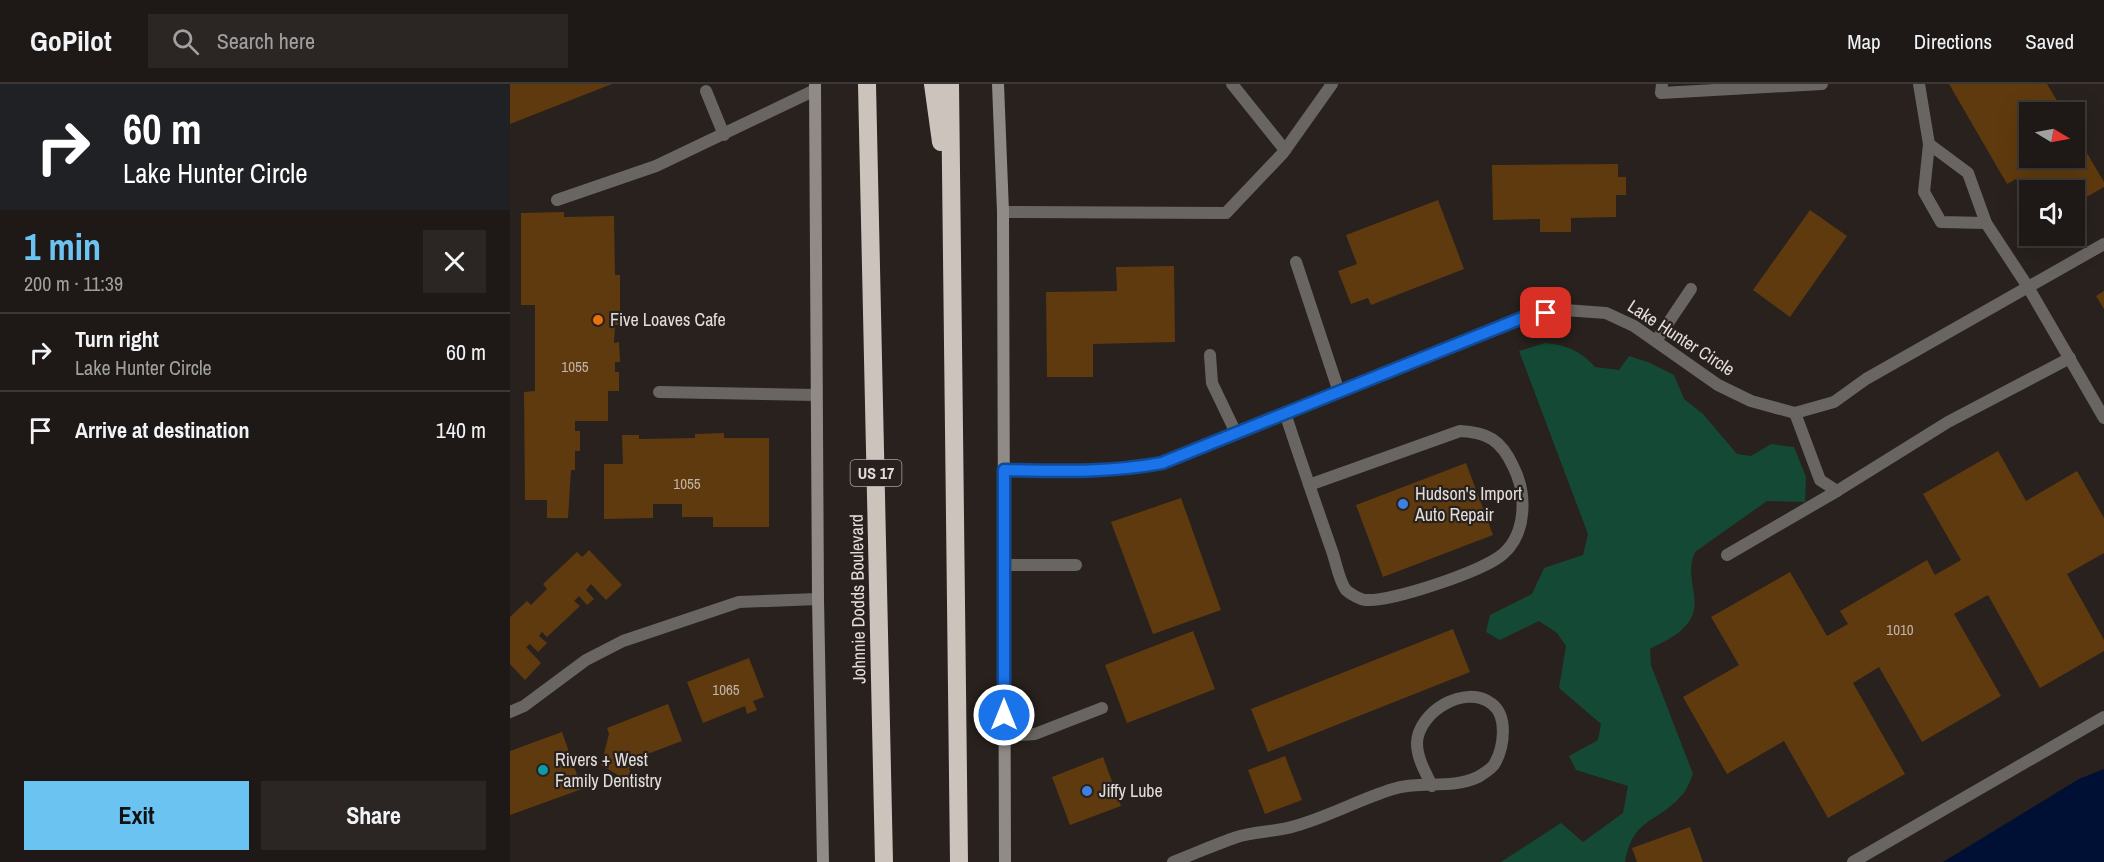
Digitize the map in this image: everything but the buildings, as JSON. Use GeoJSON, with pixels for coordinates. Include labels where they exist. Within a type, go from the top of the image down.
{"type":"FeatureCollection","features":[{"type":"Feature","properties":{"kind":"highway","name":"Johnnie Dodds Boulevard"},"geometry":{"type":"LineString","coordinates":[[867,84],[884,862]]}},
{"type":"Feature","properties":{"kind":"highway"},"geometry":{"type":"LineString","coordinates":[[933,84],[951,212]]}},
{"type":"Feature","properties":{"kind":"highway"},"geometry":{"type":"LineString","coordinates":[[950,84],[959,862]]}},
{"type":"Feature","properties":{"kind":"street"},"geometry":{"type":"LineString","coordinates":[[998,84],[1003,212],[1005,862]]}},
{"type":"Feature","properties":{"kind":"street"},"geometry":{"type":"LineString","coordinates":[[1232,84],[1285,150]]}},
{"type":"Feature","properties":{"kind":"street"},"geometry":{"type":"LineString","coordinates":[[1003,212],[1226,213],[1285,150],[1332,84]]}},
{"type":"Feature","properties":{"kind":"street"},"geometry":{"type":"LineString","coordinates":[[1662,84],[1661,93],[1822,84]]}},
{"type":"Feature","properties":{"kind":"street"},"geometry":{"type":"LineString","coordinates":[[1919,84],[1929,144],[1924,192],[1941,222],[1986,223]]}},
{"type":"Feature","properties":{"kind":"street"},"geometry":{"type":"LineString","coordinates":[[557,200],[656,166],[724,135],[815,87],[818,599],[823,862]]}},
{"type":"Feature","properties":{"kind":"street"},"geometry":{"type":"LineString","coordinates":[[706,91],[724,135]]}},
{"type":"Feature","properties":{"kind":"street"},"geometry":{"type":"LineString","coordinates":[[1929,144],[1968,173],[1986,223],[2028,287],[2104,418]]}},
{"type":"Feature","properties":{"kind":"street"},"geometry":{"type":"LineString","coordinates":[[1837,491],[1820,480],[1796,413],[1834,402],[1866,379],[2104,244]]}},
{"type":"Feature","properties":{"kind":"street"},"geometry":{"type":"LineString","coordinates":[[1296,262],[1339,392]]}},
{"type":"Feature","properties":{"kind":"street"},"geometry":{"type":"LineString","coordinates":[[1656,341],[1691,288]]}},
{"type":"Feature","properties":{"kind":"street","name":"Lake Hunter Circle"},"geometry":{"type":"LineString","coordinates":[[1004,470],[1124,471],[1162,463],[1527,316],[1564,310],[1606,313],[1634,326],[1718,386],[1751,401],[1796,413]]}},
{"type":"Feature","properties":{"kind":"street"},"geometry":{"type":"LineString","coordinates":[[1210,355],[1212,383],[1236,433]]}},
{"type":"Feature","properties":{"kind":"street"},"geometry":{"type":"LineString","coordinates":[[1727,555],[1837,491],[1948,422],[2070,358]]}},
{"type":"Feature","properties":{"kind":"street"},"geometry":{"type":"LineString","coordinates":[[659,392],[816,395]]}},
{"type":"Feature","properties":{"kind":"street"},"geometry":{"type":"LineString","coordinates":[[1285,413],[1309,484],[1346,589],[1364,600],[1390,598],[1490,564],[1504,553],[1521,525],[1522,503],[1516,472],[1508,454],[1493,439],[1480,432],[1460,431],[1309,484]]}},
{"type":"Feature","properties":{"kind":"street"},"geometry":{"type":"LineString","coordinates":[[1004,565],[1076,565]]}},
{"type":"Feature","properties":{"kind":"street"},"geometry":{"type":"LineString","coordinates":[[510,712],[524,706],[586,660],[623,641],[740,602],[818,599]]}},
{"type":"Feature","properties":{"kind":"street"},"geometry":{"type":"LineString","coordinates":[[1173,862],[1238,837],[1295,826],[1395,788],[1432,786],[1457,784],[1479,776],[1495,765],[1503,736],[1501,713],[1491,703],[1477,698],[1444,704],[1421,726],[1417,743],[1419,758],[1432,786]]}},
{"type":"Feature","properties":{"kind":"street"},"geometry":{"type":"LineString","coordinates":[[1004,736],[1035,735],[1102,708]]}},
{"type":"Feature","properties":{"kind":"street"},"geometry":{"type":"LineString","coordinates":[[1853,862],[2104,717]]}},
{"type":"Feature","properties":{"kind":"green space"},"geometry":{"type":"Polygon","coordinates":[[[1545,343],[1573,350],[1595,367],[1619,370],[1629,356],[1648,362],[1674,375],[1684,399],[1703,414],[1737,454],[1751,456],[1771,444],[1794,447],[1806,477],[1805,502],[1767,501],[1695,552],[1691,574],[1695,604],[1693,613],[1688,623],[1678,633],[1650,649],[1651,665],[1693,774],[1682,795],[1640,829],[1629,847],[1625,862],[1501,862],[1561,823],[1583,842],[1623,813],[1628,786],[1576,770],[1569,756],[1598,740],[1601,724],[1559,688],[1566,646],[1557,633],[1539,621],[1500,640],[1486,632],[1490,615],[1532,594],[1544,568],[1583,555],[1588,534],[1519,351],[1545,343]]]}},
{"type":"Feature","properties":{"kind":"water"},"geometry":{"type":"Polygon","coordinates":[[[2104,769],[2104,862],[1943,862],[2079,779],[2104,769]]]}},
{"type":"Feature","properties":{"kind":"place","name":"Five Loaves Cafe"},"geometry":{"type":"Point","coordinates":[598,320]}},
{"type":"Feature","properties":{"kind":"place","name":"Hudson's Import Auto Repair"},"geometry":{"type":"Point","coordinates":[1403,504]}},
{"type":"Feature","properties":{"kind":"place","name":"Rivers + West Family Dentistry"},"geometry":{"type":"Point","coordinates":[543,770]}},
{"type":"Feature","properties":{"kind":"place","name":"Jiffy Lube"},"geometry":{"type":"Point","coordinates":[1087,791]}},
{"type":"Feature","properties":{"kind":"route"},"geometry":{"type":"LineString","coordinates":[[1004,715],[1004,470],[1124,471],[1162,463],[1527,316],[1546,313]]}}]}
